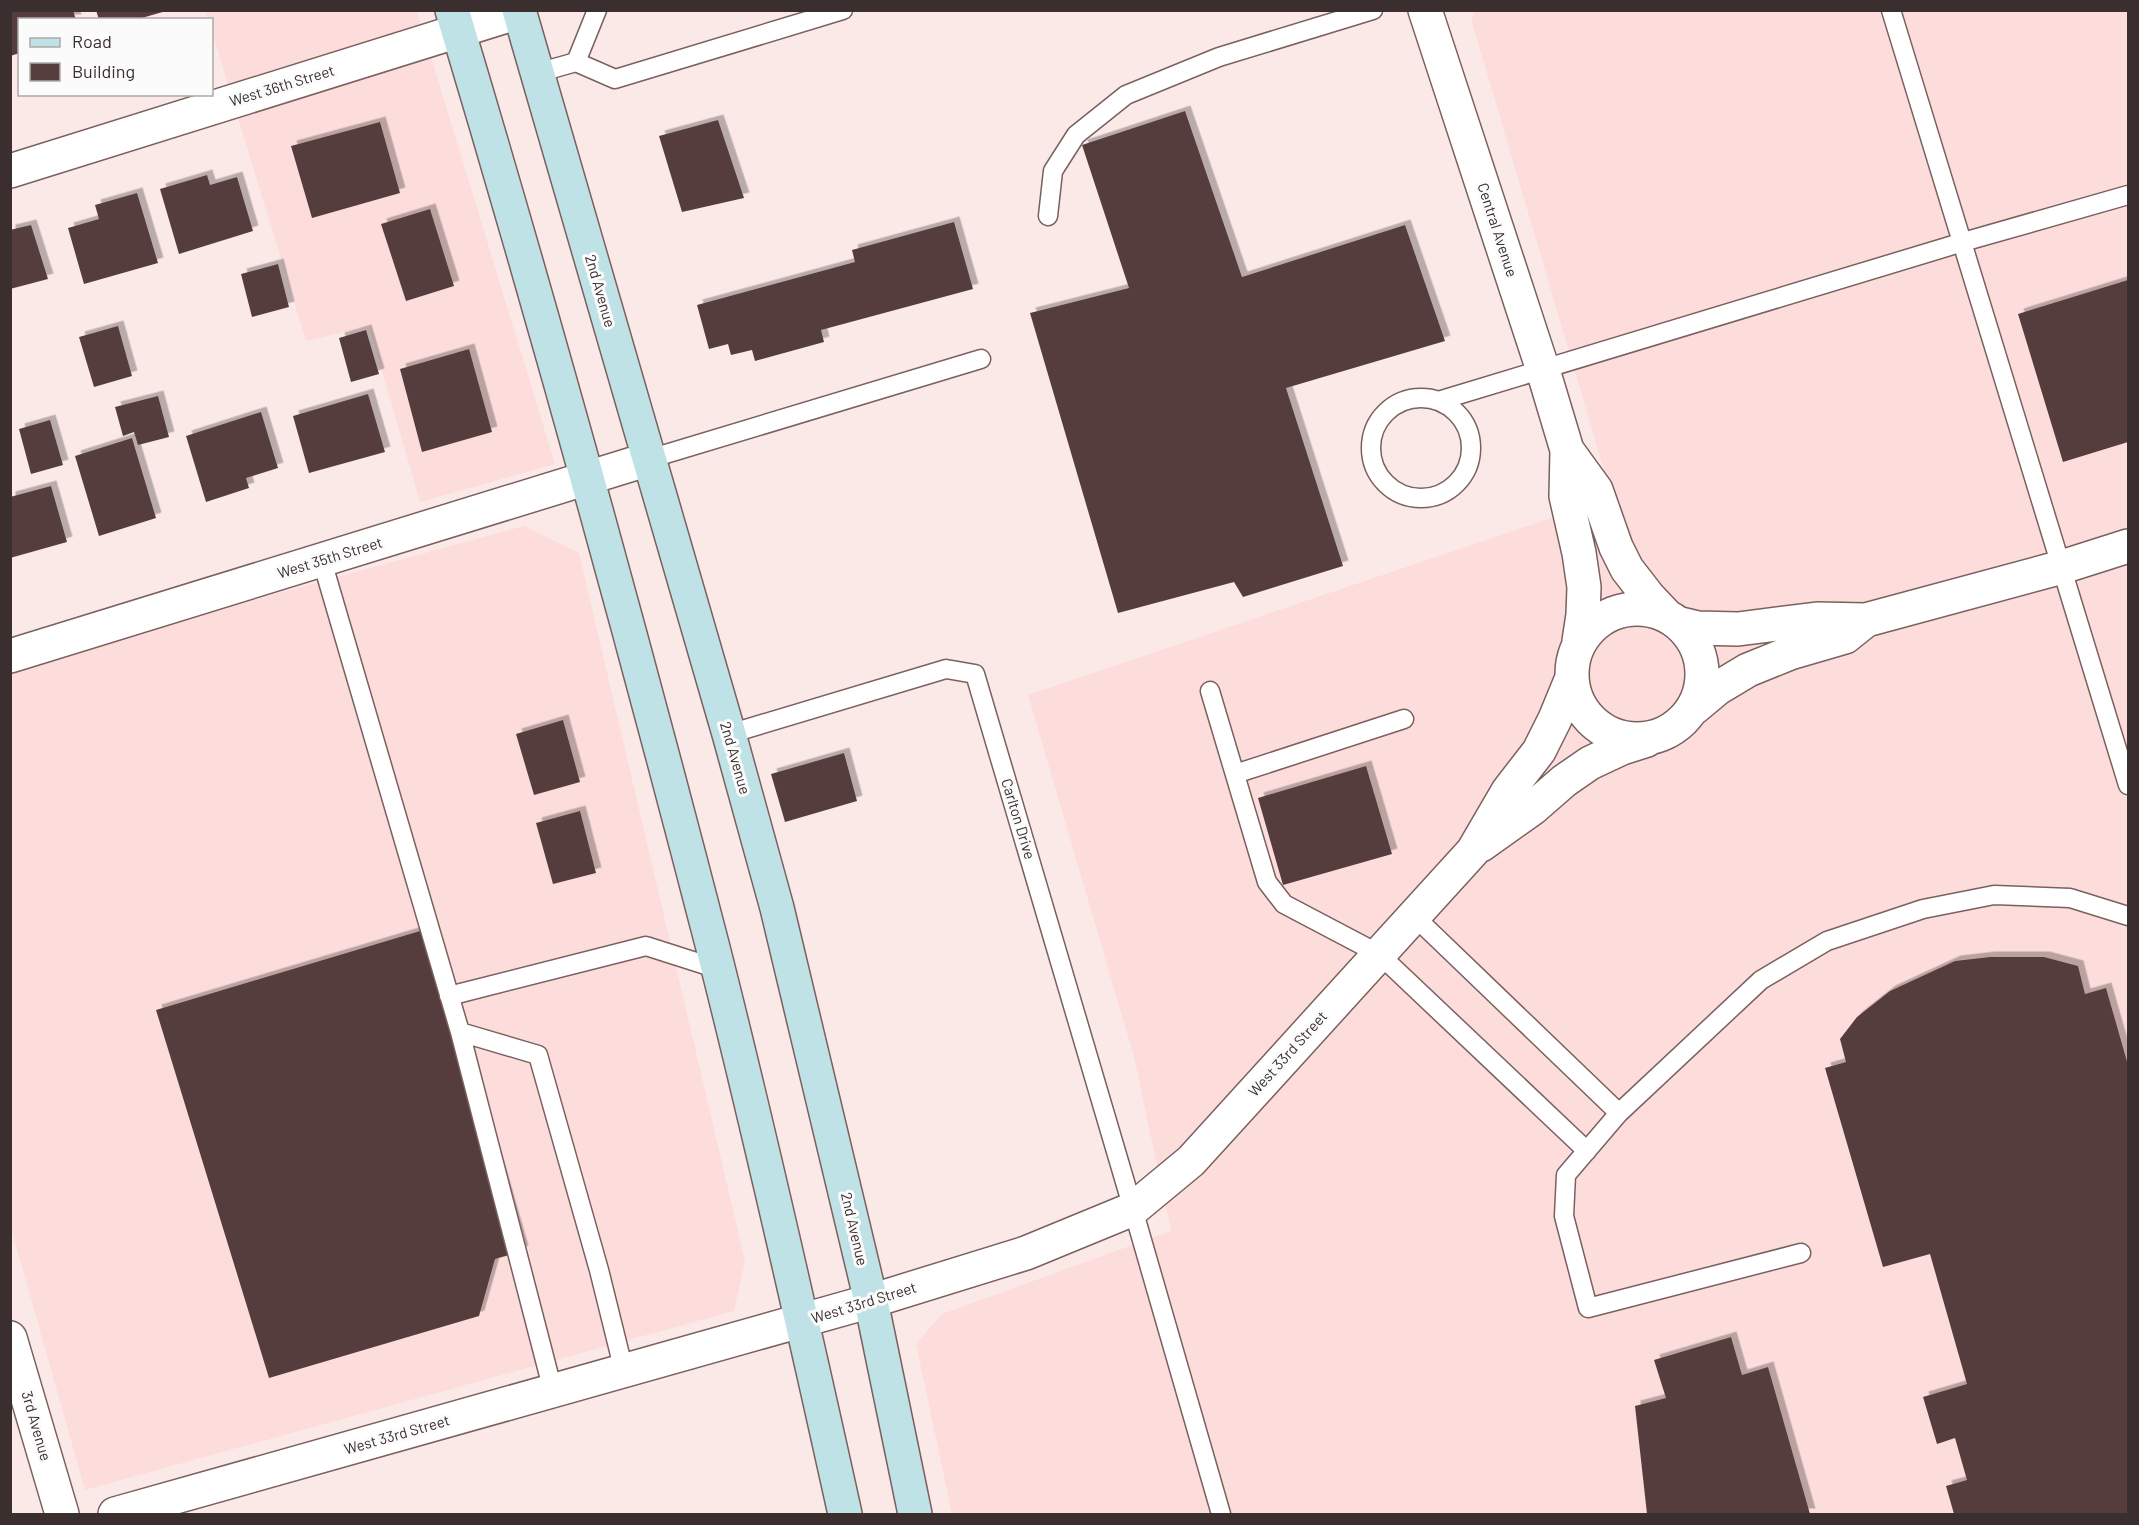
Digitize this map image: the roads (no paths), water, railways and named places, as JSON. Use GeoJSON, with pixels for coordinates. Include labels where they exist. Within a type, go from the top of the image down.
{"type":"FeatureCollection","features":[{"type":"Feature","properties":{"kind":"main road","name":"2nd Avenue"},"geometry":{"type":"LineString","coordinates":[[519,11],[729,734],[777,908],[872,1301],[915,1515]]}},
{"type":"Feature","properties":{"kind":"main road"},"geometry":{"type":"LineString","coordinates":[[456,21],[588,479],[718,969],[802,1321],[845,1515]]}},
{"type":"Feature","properties":{"kind":"street","name":"Central Avenue"},"geometry":{"type":"LineString","coordinates":[[1425,10],[1567,450],[1566,496],[1584,587],[1579,641]]}},
{"type":"Feature","properties":{"kind":"street","name":"West 36th Street"},"geometry":{"type":"LineString","coordinates":[[10,171],[456,21],[519,11]]}},
{"type":"Feature","properties":{"kind":"street","name":"Central Avenue"},"geometry":{"type":"LineString","coordinates":[[1567,450],[1596,490],[1616,547],[1627,569],[1648,596],[1673,619]]}},
{"type":"Feature","properties":{"kind":"street","name":"West 35th Street"},"geometry":{"type":"LineString","coordinates":[[10,656],[649,459]]}},
{"type":"Feature","properties":{"kind":"street"},"geometry":{"type":"LineString","coordinates":[[1866,620],[1845,637],[1790,653],[1748,669],[1718,688],[1675,728],[1649,739],[1622,738],[1596,727],[1578,706],[1570,680],[1574,653],[1579,641],[1588,629],[1611,613],[1638,608],[1698,628],[1738,629],[1816,619],[1866,620],[2062,567],[2128,546]]}},
{"type":"Feature","properties":{"kind":"street"},"geometry":{"type":"LineString","coordinates":[[1673,619],[1686,630],[1700,654],[1702,682],[1694,708]]}},
{"type":"Feature","properties":{"kind":"street","name":"West 33rd Street"},"geometry":{"type":"LineString","coordinates":[[115,1515],[180,1506],[553,1391],[872,1301],[1026,1253],[1133,1209],[1191,1161],[1473,851],[1508,791],[1539,751],[1555,719],[1570,680]]}},
{"type":"Feature","properties":{"kind":"street","name":"West 33rd Street"},"geometry":{"type":"LineString","coordinates":[[1473,851],[1590,763],[1622,748],[1649,739]]}},
{"type":"Feature","properties":{"kind":"street","name":"3rd Avenue"},"geometry":{"type":"LineString","coordinates":[[10,1338],[62,1515]]}},
{"type":"Feature","properties":{"kind":"lane"},"geometry":{"type":"LineString","coordinates":[[576,62],[597,10]]}},
{"type":"Feature","properties":{"kind":"lane"},"geometry":{"type":"LineString","coordinates":[[537,73],[576,62],[615,79],[843,10]]}},
{"type":"Feature","properties":{"kind":"lane"},"geometry":{"type":"LineString","coordinates":[[1048,216],[1053,171],[1076,135],[1126,95],[1219,57],[1373,10]]}},
{"type":"Feature","properties":{"kind":"lane"},"geometry":{"type":"LineString","coordinates":[[1891,10],[2128,785]]}},
{"type":"Feature","properties":{"kind":"lane"},"geometry":{"type":"LineString","coordinates":[[1438,401],[1454,409],[1465,423],[1470,439],[1470,457],[1464,473],[1452,486],[1437,494],[1422,498],[1406,495],[1392,489],[1381,478],[1373,464],[1371,448],[1372,433],[1379,420],[1390,408],[1404,400],[1421,398],[1438,401],[1963,242],[2128,195]]}},
{"type":"Feature","properties":{"kind":"lane"},"geometry":{"type":"LineString","coordinates":[[649,459],[981,359]]}},
{"type":"Feature","properties":{"kind":"lane"},"geometry":{"type":"LineString","coordinates":[[322,561],[460,1032],[553,1391]]}},
{"type":"Feature","properties":{"kind":"lane","name":"Carlton Drive"},"geometry":{"type":"LineString","coordinates":[[729,734],[946,669],[975,674],[1133,1209]]}},
{"type":"Feature","properties":{"kind":"lane"},"geometry":{"type":"LineString","coordinates":[[1210,691],[1267,882],[1284,904],[1379,954],[1587,1151]]}},
{"type":"Feature","properties":{"kind":"lane"},"geometry":{"type":"LineString","coordinates":[[1235,774],[1404,719]]}},
{"type":"Feature","properties":{"kind":"lane"},"geometry":{"type":"LineString","coordinates":[[1801,1253],[1588,1308],[1564,1216],[1566,1175],[1619,1113],[1761,980],[1827,941],[1923,909],[1994,895],[2070,898],[2128,916]]}},
{"type":"Feature","properties":{"kind":"lane"},"geometry":{"type":"LineString","coordinates":[[1414,916],[1619,1113]]}},
{"type":"Feature","properties":{"kind":"lane"},"geometry":{"type":"LineString","coordinates":[[449,996],[646,946],[718,969]]}},
{"type":"Feature","properties":{"kind":"lane"},"geometry":{"type":"LineString","coordinates":[[460,1032],[538,1055],[599,1270],[624,1371]]}},
{"type":"Feature","properties":{"kind":"lane"},"geometry":{"type":"LineString","coordinates":[[1133,1209],[1221,1515]]}}]}
